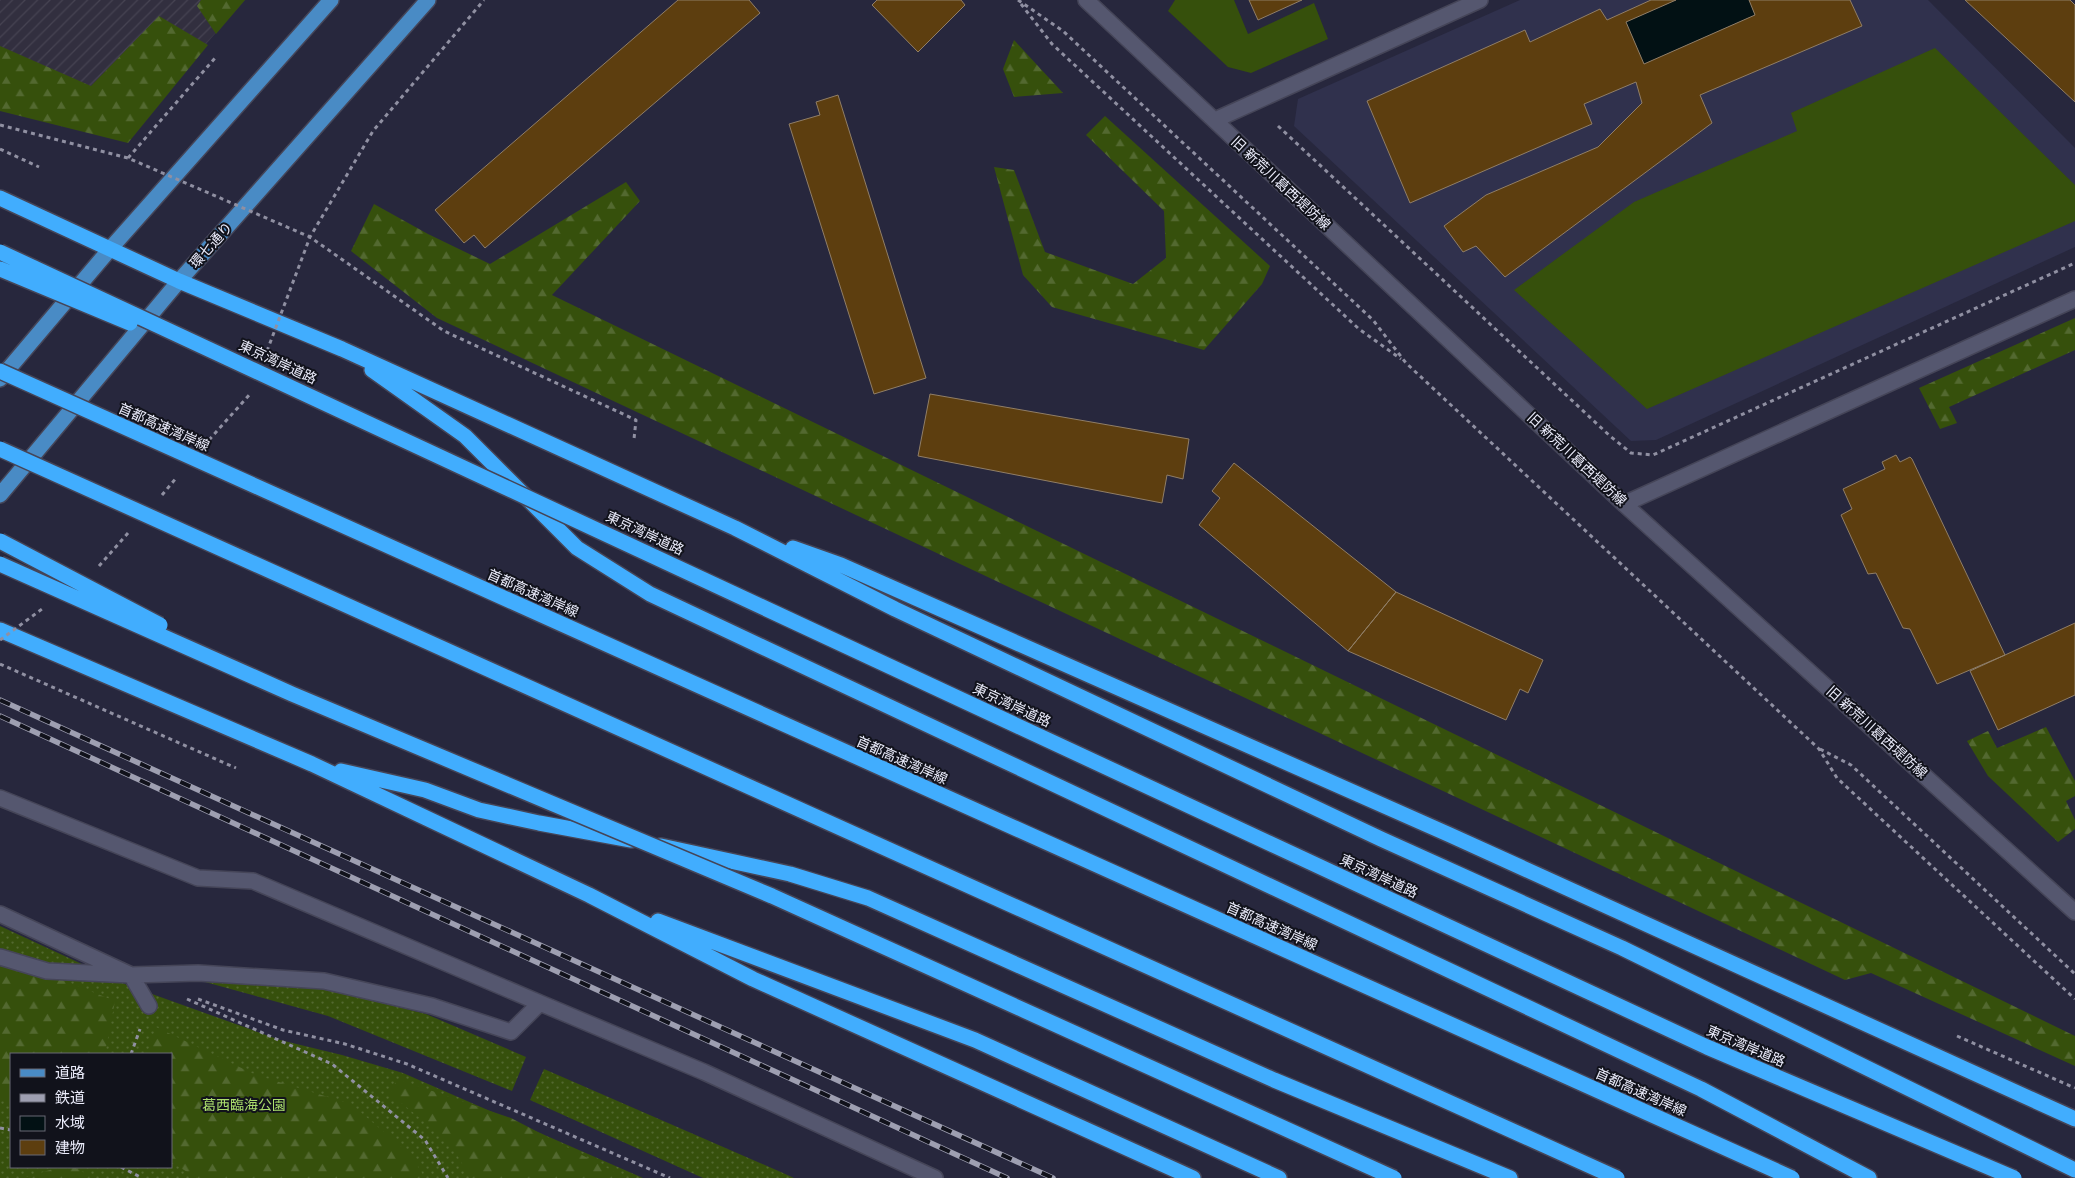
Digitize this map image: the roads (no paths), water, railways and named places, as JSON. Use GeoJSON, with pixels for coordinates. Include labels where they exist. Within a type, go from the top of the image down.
{"type":"FeatureCollection","features":[{"type":"Feature","properties":{"kind":"highway"},"geometry":{"type":"LineString","coordinates":[[0,198],[179,281],[342,349],[735,528],[894,609],[1381,839],[1622,948],[2075,1170]]}},
{"type":"Feature","properties":{"kind":"highway","name":"東京湾岸道路"},"geometry":{"type":"LineString","coordinates":[[0,252],[1707,1047],[2014,1178]]}},
{"type":"Feature","properties":{"kind":"highway"},"geometry":{"type":"LineString","coordinates":[[0,269],[362,419]]}},
{"type":"Feature","properties":{"kind":"highway"},"geometry":{"type":"LineString","coordinates":[[342,349],[465,436],[577,548],[650,594],[1520,1002],[1701,1089],[1869,1178]]}},
{"type":"Feature","properties":{"kind":"highway","name":"首都高速湾岸線"},"geometry":{"type":"LineString","coordinates":[[0,371],[1792,1178]]}},
{"type":"Feature","properties":{"kind":"highway"},"geometry":{"type":"LineString","coordinates":[[0,449],[1617,1178]]}},
{"type":"Feature","properties":{"kind":"highway"},"geometry":{"type":"LineString","coordinates":[[735,528],[841,565],[1450,835],[2075,1119]]}},
{"type":"Feature","properties":{"kind":"highway"},"geometry":{"type":"LineString","coordinates":[[0,541],[292,694]]}},
{"type":"Feature","properties":{"kind":"highway"},"geometry":{"type":"LineString","coordinates":[[0,564],[292,694],[772,896],[1394,1178]]}},
{"type":"Feature","properties":{"kind":"highway"},"geometry":{"type":"LineString","coordinates":[[0,630],[312,764],[588,895],[753,979],[1193,1178]]}},
{"type":"Feature","properties":{"kind":"highway"},"geometry":{"type":"LineString","coordinates":[[312,764],[425,790],[487,812],[690,851],[790,874],[868,898],[1274,1080],[1510,1178]]}},
{"type":"Feature","properties":{"kind":"highway"},"geometry":{"type":"LineString","coordinates":[[588,895],[976,1040],[1279,1178]]}},
{"type":"Feature","properties":{"kind":"main road"},"geometry":{"type":"LineString","coordinates":[[0,379],[110,250],[332,0]]}},
{"type":"Feature","properties":{"kind":"main road","name":"環七通り"},"geometry":{"type":"LineString","coordinates":[[0,495],[179,281],[428,0]]}},
{"type":"Feature","properties":{"kind":"street","name":"旧 新荒川葛西堤防線"},"geometry":{"type":"LineString","coordinates":[[1086,0],[1624,504],[2075,912]]}},
{"type":"Feature","properties":{"kind":"street"},"geometry":{"type":"LineString","coordinates":[[1215,120],[1480,0]]}},
{"type":"Feature","properties":{"kind":"street"},"geometry":{"type":"LineString","coordinates":[[1624,504],[2075,299]]}},
{"type":"Feature","properties":{"kind":"street"},"geometry":{"type":"LineString","coordinates":[[0,798],[198,878],[253,881],[704,1072],[936,1178]]}},
{"type":"Feature","properties":{"kind":"street"},"geometry":{"type":"LineString","coordinates":[[0,914],[131,975],[149,1006]]}},
{"type":"Feature","properties":{"kind":"street"},"geometry":{"type":"LineString","coordinates":[[0,957],[47,970],[131,975],[198,973],[324,981],[432,1006],[511,1032],[540,1003]]}},
{"type":"Feature","properties":{"kind":"water"},"geometry":{"type":"Polygon","coordinates":[[[1676,0],[1749,0],[1755,15],[1644,64],[1626,22],[1676,0]]]}},
{"type":"Feature","properties":{"kind":"railway"},"geometry":{"type":"LineString","coordinates":[[0,700],[1053,1178]]}},
{"type":"Feature","properties":{"kind":"railway"},"geometry":{"type":"LineString","coordinates":[[0,716],[1007,1178]]}},
{"type":"Feature","properties":{"kind":"park label","name":"葛西臨海公園"},"geometry":{"type":"Point","coordinates":[244,1105]}}]}
